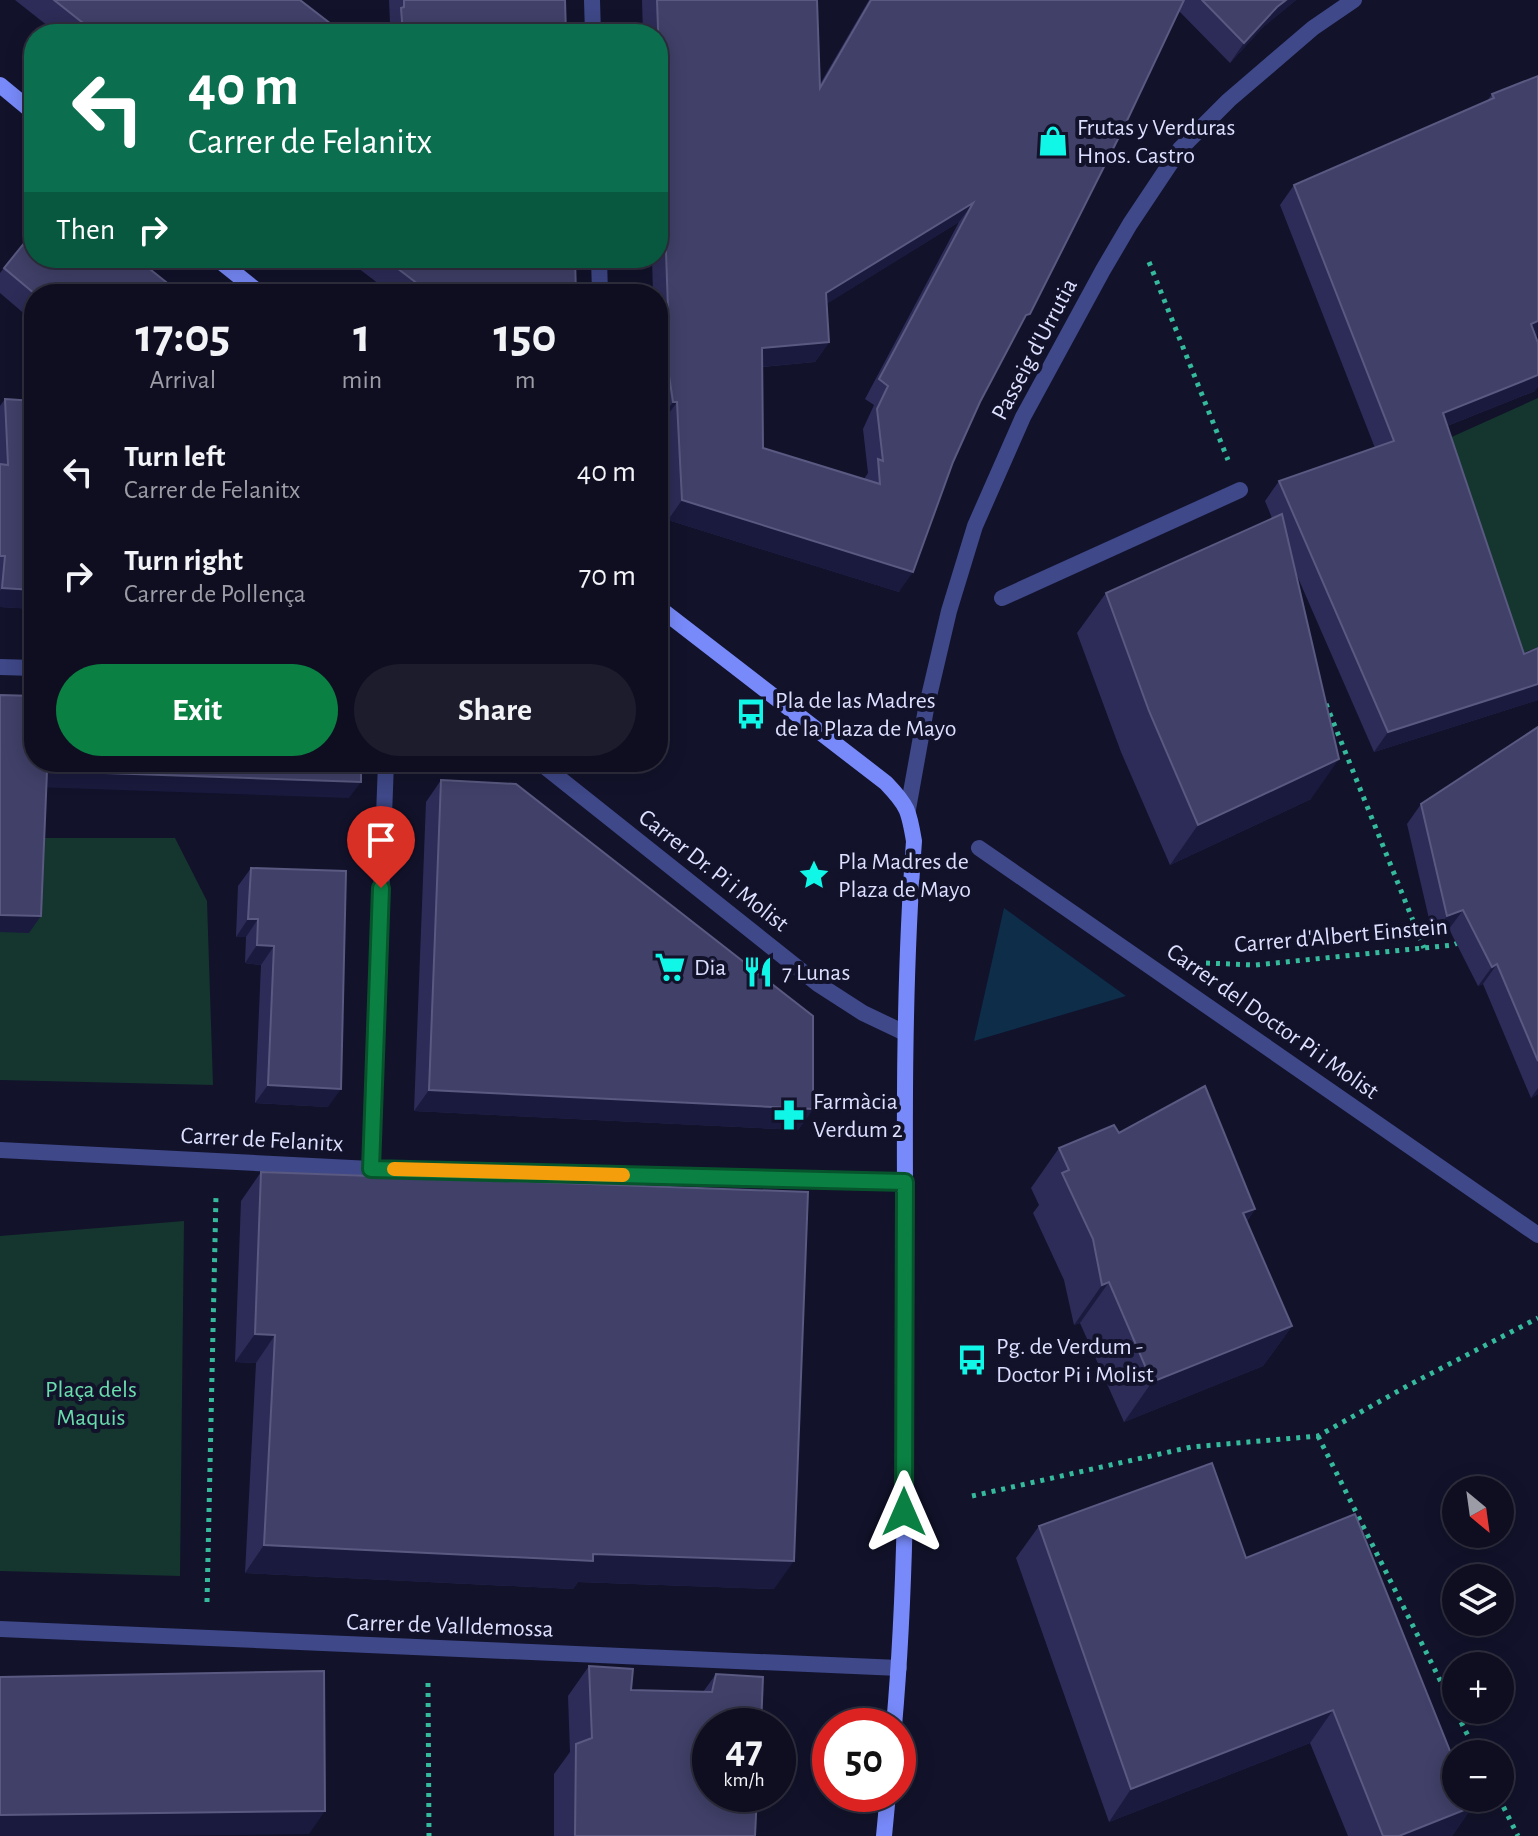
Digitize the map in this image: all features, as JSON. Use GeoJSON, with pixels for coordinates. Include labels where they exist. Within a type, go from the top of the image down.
{"type":"FeatureCollection","features":[{"type":"Feature","properties":{"kind":"main road"},"geometry":{"type":"LineString","coordinates":[[0,85],[24,105]]}},
{"type":"Feature","properties":{"kind":"main road"},"geometry":{"type":"LineString","coordinates":[[228,268],[248,284]]}},
{"type":"Feature","properties":{"kind":"main road"},"geometry":{"type":"LineString","coordinates":[[668,615],[867,767],[886,783],[908,809],[914,841],[905,1033],[904,1512],[896,1708]]}},
{"type":"Feature","properties":{"kind":"main road"},"geometry":{"type":"LineString","coordinates":[[884,1836],[886,1812]]}},
{"type":"Feature","properties":{"kind":"street"},"geometry":{"type":"LineString","coordinates":[[592,0],[593,24]]}},
{"type":"Feature","properties":{"kind":"street","name":"Passeig d'Urrutia"},"geometry":{"type":"LineString","coordinates":[[908,809],[924,719],[949,611],[975,526],[1023,417],[1095,284],[1180,149],[1229,100],[1313,28],[1354,0]]}},
{"type":"Feature","properties":{"kind":"street"},"geometry":{"type":"LineString","coordinates":[[1002,598],[1240,490]]}},
{"type":"Feature","properties":{"kind":"street"},"geometry":{"type":"LineString","coordinates":[[0,667],[24,668]]}},
{"type":"Feature","properties":{"kind":"street"},"geometry":{"type":"LineString","coordinates":[[371,1169],[386,772]]}},
{"type":"Feature","properties":{"kind":"street","name":"Carrer Dr. Pi i Molist"},"geometry":{"type":"LineString","coordinates":[[552,772],[818,984],[863,1013],[905,1033]]}},
{"type":"Feature","properties":{"kind":"street","name":"Carrer del Doctor Pi i Molist"},"geometry":{"type":"LineString","coordinates":[[979,848],[1538,1235]]}},
{"type":"Feature","properties":{"kind":"street","name":"Carrer de Felanitx"},"geometry":{"type":"LineString","coordinates":[[0,1150],[371,1169],[905,1182]]}},
{"type":"Feature","properties":{"kind":"street","name":"Carrer de Valldemossa"},"geometry":{"type":"LineString","coordinates":[[0,1629],[899,1668]]}},
{"type":"Feature","properties":{"kind":"path"},"geometry":{"type":"LineString","coordinates":[[1147,259],[1240,490]]}},
{"type":"Feature","properties":{"kind":"path"},"geometry":{"type":"LineString","coordinates":[[1321,693],[1424,948]]}},
{"type":"Feature","properties":{"kind":"path","name":"Carrer d'Albert Einstein"},"geometry":{"type":"LineString","coordinates":[[1143,961],[1255,965],[1453,945],[1467,939]]}},
{"type":"Feature","properties":{"kind":"path"},"geometry":{"type":"LineString","coordinates":[[207,1602],[216,1195]]}},
{"type":"Feature","properties":{"kind":"path"},"geometry":{"type":"LineString","coordinates":[[972,1496],[1191,1447],[1318,1436],[1538,1318]]}},
{"type":"Feature","properties":{"kind":"path"},"geometry":{"type":"LineString","coordinates":[[1318,1436],[1470,1740]]}},
{"type":"Feature","properties":{"kind":"path"},"geometry":{"type":"LineString","coordinates":[[428,1683],[429,1836]]}},
{"type":"Feature","properties":{"kind":"path"},"geometry":{"type":"LineString","coordinates":[[1506,1812],[1518,1836]]}},
{"type":"Feature","properties":{"kind":"green space"},"geometry":{"type":"Polygon","coordinates":[[[1538,398],[1538,647],[1518,655],[1436,444],[1538,398]]]}},
{"type":"Feature","properties":{"kind":"green space"},"geometry":{"type":"Polygon","coordinates":[[[33,838],[175,838],[207,901],[213,1085],[0,1080],[0,932],[33,838]]]}},
{"type":"Feature","properties":{"kind":"green space","name":"Plaça dels Maquis"},"geometry":{"type":"Polygon","coordinates":[[[184,1221],[180,1576],[0,1571],[0,1236],[184,1221]]]}},
{"type":"Feature","properties":{"kind":"water"},"geometry":{"type":"Polygon","coordinates":[[[1004,908],[1126,996],[974,1041],[1004,908]]]}},
{"type":"Feature","properties":{"kind":"building"},"geometry":{"type":"Polygon","coordinates":[[[54,0],[300,0],[331,24],[84,24],[54,0]]]}},
{"type":"Feature","properties":{"kind":"building"},"geometry":{"type":"Polygon","coordinates":[[[404,0],[565,0],[566,24],[402,24],[401,8],[404,7],[404,0]]]}},
{"type":"Feature","properties":{"kind":"building"},"geometry":{"type":"Polygon","coordinates":[[[657,0],[817,0],[820,88],[871,0],[1184,0],[1030,314],[1026,315],[980,402],[953,462],[913,572],[682,500],[677,402],[673,402],[668,369],[667,268],[668,24],[658,24],[657,0]],[[973,203],[826,293],[829,342],[762,348],[763,448],[880,484],[878,459],[883,461],[877,409],[888,386],[879,379],[973,203]]]}},
{"type":"Feature","properties":{"kind":"building"},"geometry":{"type":"Polygon","coordinates":[[[1202,0],[1286,0],[1244,43],[1202,0]]]}},
{"type":"Feature","properties":{"kind":"building"},"geometry":{"type":"Polygon","coordinates":[[[1538,76],[1538,321],[1531,324],[1538,343],[1538,375],[1443,413],[1524,654],[1538,648],[1538,684],[1388,732],[1279,481],[1394,441],[1294,185],[1538,76]]]}},
{"type":"Feature","properties":{"kind":"building"},"geometry":{"type":"Polygon","coordinates":[[[24,243],[24,268],[148,268],[168,284],[24,285],[4,268],[24,243]]]}},
{"type":"Feature","properties":{"kind":"building"},"geometry":{"type":"Polygon","coordinates":[[[397,268],[575,268],[576,284],[418,284],[397,268]]]}},
{"type":"Feature","properties":{"kind":"building"},"geometry":{"type":"Polygon","coordinates":[[[5,399],[24,400],[24,589],[2,588],[5,556],[0,556],[0,464],[8,465],[5,399]]]}},
{"type":"Feature","properties":{"kind":"building"},"geometry":{"type":"Polygon","coordinates":[[[1282,514],[1339,759],[1198,825],[1149,711],[1106,593],[1282,514]]]}},
{"type":"Feature","properties":{"kind":"building"},"geometry":{"type":"Polygon","coordinates":[[[0,695],[24,696],[24,772],[47,772],[41,916],[0,915],[0,695]]]}},
{"type":"Feature","properties":{"kind":"building"},"geometry":{"type":"Polygon","coordinates":[[[1538,727],[1538,1061],[1497,964],[1492,967],[1463,910],[1447,916],[1421,804],[1538,727]]]}},
{"type":"Feature","properties":{"kind":"building"},"geometry":{"type":"Polygon","coordinates":[[[76,772],[361,772],[361,782],[76,772]]]}},
{"type":"Feature","properties":{"kind":"building"},"geometry":{"type":"Polygon","coordinates":[[[441,780],[516,784],[813,1016],[813,1109],[429,1090],[441,780]]]}},
{"type":"Feature","properties":{"kind":"building"},"geometry":{"type":"Polygon","coordinates":[[[251,868],[346,871],[341,1089],[268,1085],[274,946],[257,945],[258,919],[248,919],[251,868]]]}},
{"type":"Feature","properties":{"kind":"building"},"geometry":{"type":"Polygon","coordinates":[[[1205,1086],[1255,1209],[1243,1213],[1292,1326],[1152,1382],[1109,1282],[1102,1285],[1093,1239],[1062,1173],[1069,1170],[1059,1148],[1114,1125],[1119,1133],[1205,1086]]]}},
{"type":"Feature","properties":{"kind":"building"},"geometry":{"type":"Polygon","coordinates":[[[261,1172],[808,1192],[794,1561],[593,1554],[593,1561],[264,1545],[275,1335],[255,1334],[261,1172]]]}},
{"type":"Feature","properties":{"kind":"building"},"geometry":{"type":"Polygon","coordinates":[[[1212,1463],[1246,1558],[1355,1514],[1446,1740],[1442,1740],[1442,1812],[1459,1812],[1399,1836],[1383,1836],[1333,1710],[1131,1789],[1039,1526],[1212,1463]]]}},
{"type":"Feature","properties":{"kind":"building"},"geometry":{"type":"Polygon","coordinates":[[[589,1666],[633,1669],[631,1690],[712,1692],[716,1674],[763,1677],[762,1708],[692,1708],[692,1812],[756,1812],[755,1836],[575,1836],[576,1744],[592,1738],[589,1666]]]}},
{"type":"Feature","properties":{"kind":"building"},"geometry":{"type":"Polygon","coordinates":[[[324,1671],[325,1811],[0,1815],[0,1677],[324,1671]]]}},
{"type":"Feature","properties":{"kind":"slow traffic"},"geometry":{"type":"LineString","coordinates":[[394,1169],[623,1175]]}},
{"type":"Feature","properties":{"kind":"place","name":"Frutas y Verduras Hnos. Castro"},"geometry":{"type":"Point","coordinates":[1053,141]}},
{"type":"Feature","properties":{"kind":"place","name":"Pla de las Madres de la Plaza de Mayo"},"geometry":{"type":"Point","coordinates":[751,714]}},
{"type":"Feature","properties":{"kind":"place","name":"Pla Madres de Plaza de Mayo"},"geometry":{"type":"Point","coordinates":[814,875]}},
{"type":"Feature","properties":{"kind":"place","name":"Dia"},"geometry":{"type":"Point","coordinates":[670,967]}},
{"type":"Feature","properties":{"kind":"place","name":"7 Lunas"},"geometry":{"type":"Point","coordinates":[758,972]}},
{"type":"Feature","properties":{"kind":"place","name":"Farmàcia Verdum 2"},"geometry":{"type":"Point","coordinates":[789,1115]}},
{"type":"Feature","properties":{"kind":"place","name":"Pg. de Verdum - Doctor Pi i Molist"},"geometry":{"type":"Point","coordinates":[972,1360]}},
{"type":"Feature","properties":{"kind":"route"},"geometry":{"type":"LineString","coordinates":[[381,888],[371,1169],[905,1182],[904,1512]]}}]}
